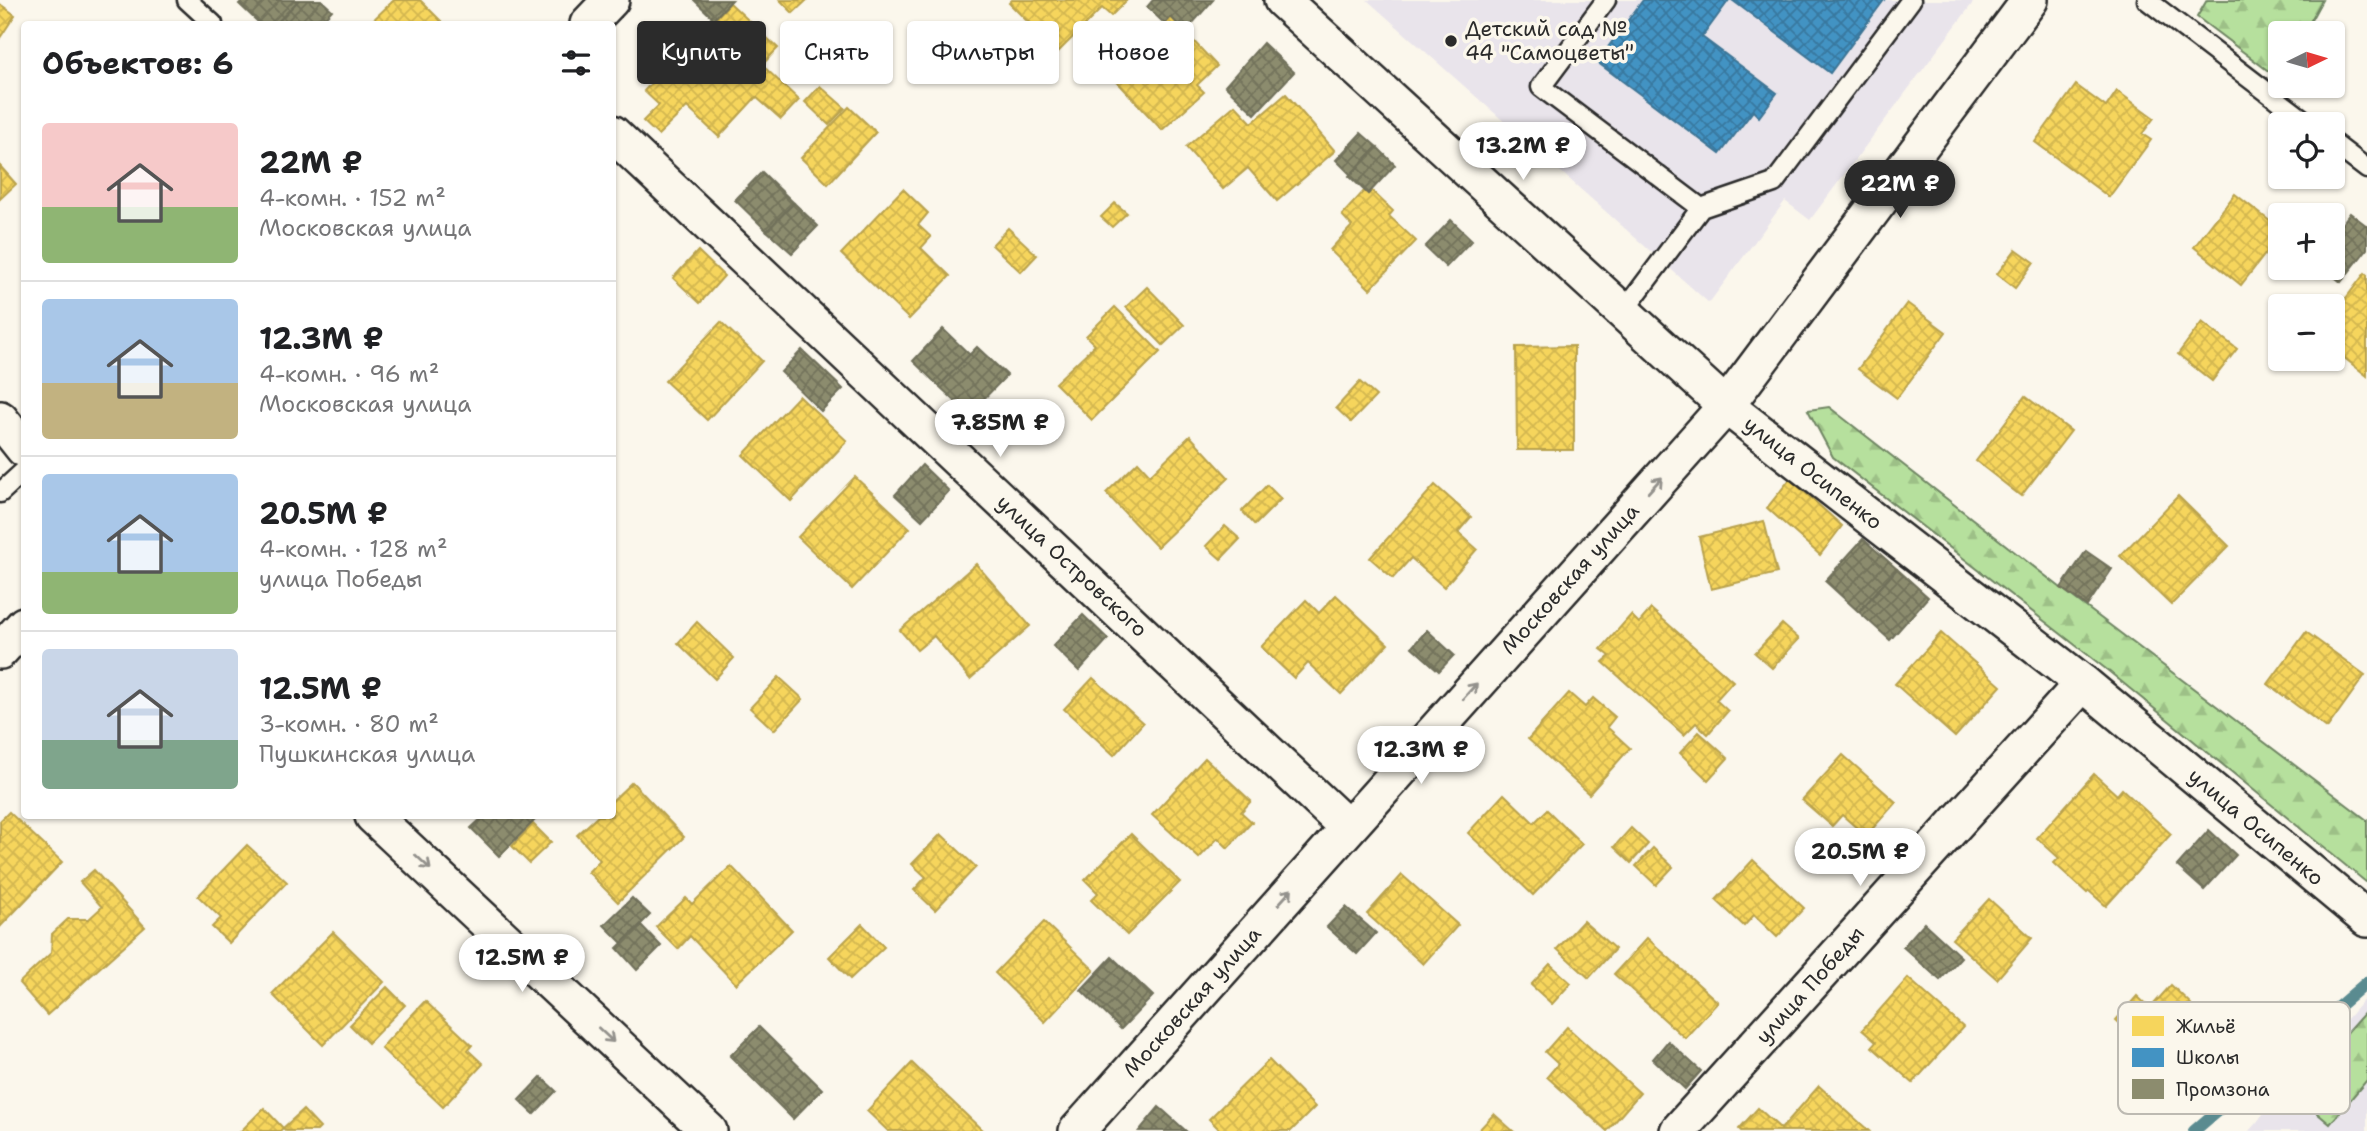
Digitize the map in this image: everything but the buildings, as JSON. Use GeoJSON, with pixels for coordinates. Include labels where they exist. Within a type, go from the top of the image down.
{"type":"FeatureCollection","features":[{"type":"Feature","properties":{"kind":"street"},"geometry":{"type":"LineString","coordinates":[[591,21],[611,0]]}},
{"type":"Feature","properties":{"kind":"street","name":"улица Осипенко"},"geometry":{"type":"LineString","coordinates":[[1282,0],[1726,405],[2083,683],[2367,919]]}},
{"type":"Feature","properties":{"kind":"street","name":"Московская улица"},"geometry":{"type":"LineString","coordinates":[[1077,1131],[1726,405],[2030,0]]}},
{"type":"Feature","properties":{"kind":"street","name":"улица Островского"},"geometry":{"type":"LineString","coordinates":[[616,137],[1347,827]]}},
{"type":"Feature","properties":{"kind":"street"},"geometry":{"type":"LineString","coordinates":[[0,419],[21,445]]}},
{"type":"Feature","properties":{"kind":"street"},"geometry":{"type":"LineString","coordinates":[[0,652],[21,628]]}},
{"type":"Feature","properties":{"kind":"street","name":"улица Победы"},"geometry":{"type":"LineString","coordinates":[[1678,1131],[2083,683]]}},
{"type":"Feature","properties":{"kind":"street"},"geometry":{"type":"LineString","coordinates":[[376,819],[709,1131]]}},
{"type":"Feature","properties":{"kind":"lane"},"geometry":{"type":"LineString","coordinates":[[187,0],[211,21]]}},
{"type":"Feature","properties":{"kind":"lane"},"geometry":{"type":"LineString","coordinates":[[1606,0],[1541,87],[1701,208]]}},
{"type":"Feature","properties":{"kind":"lane"},"geometry":{"type":"LineString","coordinates":[[1623,312],[1701,208],[1774,183],[1911,0]]}},
{"type":"Feature","properties":{"kind":"lane"},"geometry":{"type":"LineString","coordinates":[[2147,0],[2293,112]]}},
{"type":"Feature","properties":{"kind":"lane"},"geometry":{"type":"LineString","coordinates":[[2345,152],[2367,169]]}},
{"type":"Feature","properties":{"kind":"lane"},"geometry":{"type":"LineString","coordinates":[[0,493],[21,474]]}},
{"type":"Feature","properties":{"kind":"shaded area"},"geometry":{"type":"Polygon","coordinates":[[[1367,0],[1975,0],[1810,220],[1785,201],[1709,303],[1367,0]]]}},
{"type":"Feature","properties":{"kind":"shaded area"},"geometry":{"type":"Polygon","coordinates":[[[2367,996],[2367,1131],[2249,1131],[2264,1114],[2350,1114],[2350,1015],[2367,996]]]}},
{"type":"Feature","properties":{"kind":"green space"},"geometry":{"type":"Polygon","coordinates":[[[2207,0],[2322,0],[2311,21],[2268,21],[2268,71],[2197,17],[2207,0]]]}},
{"type":"Feature","properties":{"kind":"green space"},"geometry":{"type":"Polygon","coordinates":[[[1829,407],[2061,588],[2367,820],[2367,883],[2106,669],[1833,457],[1808,410],[1829,407]]]}},
{"type":"Feature","properties":{"kind":"green space"},"geometry":{"type":"Polygon","coordinates":[[[2367,1010],[2367,1080],[2350,1100],[2350,1029],[2367,1010]]]}},
{"type":"Feature","properties":{"kind":"green space"},"geometry":{"type":"Polygon","coordinates":[[[2318,1114],[2338,1114],[2330,1124],[2318,1114]]]}},
{"type":"Feature","properties":{"kind":"waterway"},"geometry":{"type":"LineString","coordinates":[[2344,1002],[2367,982]]}},
{"type":"Feature","properties":{"kind":"waterway"},"geometry":{"type":"LineString","coordinates":[[2194,1131],[2214,1114]]}},
{"type":"Feature","properties":{"kind":"place","name":"Детский сад № 44 \"Самоцветы\""},"geometry":{"type":"Point","coordinates":[1451,41]}}]}
